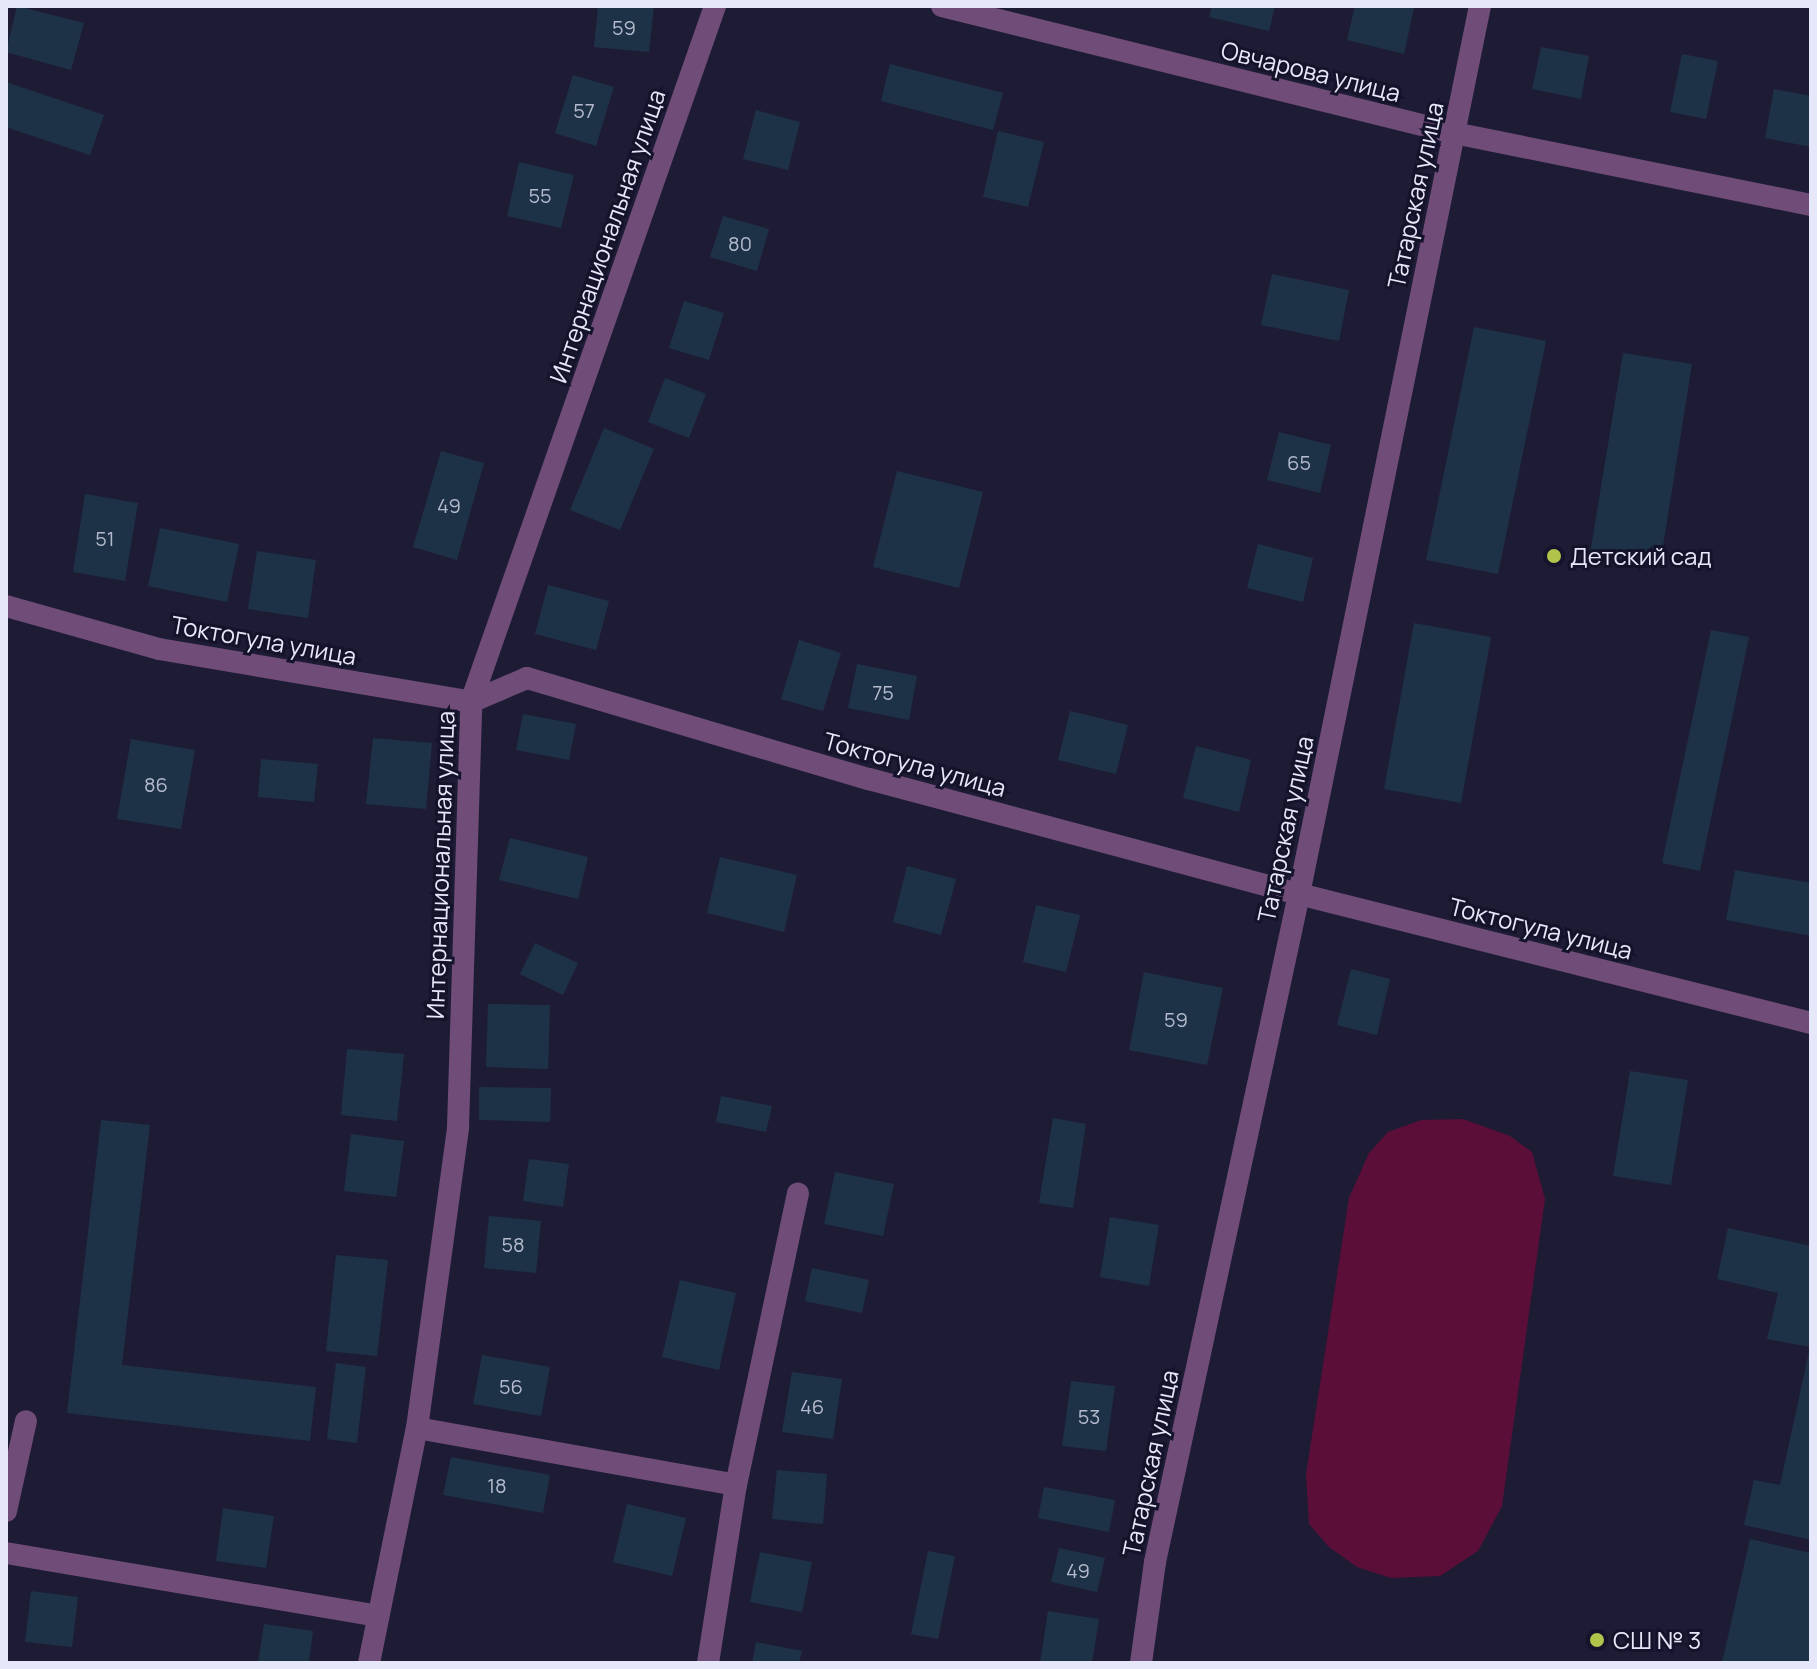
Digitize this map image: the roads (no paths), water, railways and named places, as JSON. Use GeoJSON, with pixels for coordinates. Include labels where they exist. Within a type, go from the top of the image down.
{"type":"FeatureCollection","features":[{"type":"Feature","properties":{"kind":"street","name":"Интернациональная улица"},"geometry":{"type":"LineString","coordinates":[[369,1663],[417,1428],[458,1127],[471,702],[715,6]]}},
{"type":"Feature","properties":{"kind":"street","name":"Овчарова улица"},"geometry":{"type":"LineString","coordinates":[[942,6],[1454,133],[1811,205]]}},
{"type":"Feature","properties":{"kind":"street","name":"Татарская улица"},"geometry":{"type":"LineString","coordinates":[[1141,1663],[1155,1562],[1299,894],[1480,6]]}},
{"type":"Feature","properties":{"kind":"street","name":"Токтогула улица"},"geometry":{"type":"LineString","coordinates":[[6,606],[159,649],[471,702],[527,678],[869,779],[1299,894],[1811,1023]]}},
{"type":"Feature","properties":{"kind":"street"},"geometry":{"type":"LineString","coordinates":[[708,1663],[736,1485],[798,1194]]}},
{"type":"Feature","properties":{"kind":"street"},"geometry":{"type":"LineString","coordinates":[[6,1511],[26,1421]]}},
{"type":"Feature","properties":{"kind":"street"},"geometry":{"type":"LineString","coordinates":[[417,1428],[736,1485]]}},
{"type":"Feature","properties":{"kind":"street"},"geometry":{"type":"LineString","coordinates":[[6,1553],[378,1616]]}},
{"type":"Feature","properties":{"kind":"place","name":"Детский сад"},"geometry":{"type":"Point","coordinates":[1554,556]}},
{"type":"Feature","properties":{"kind":"place","name":"СШ № 3"},"geometry":{"type":"Point","coordinates":[1597,1640]}}]}
